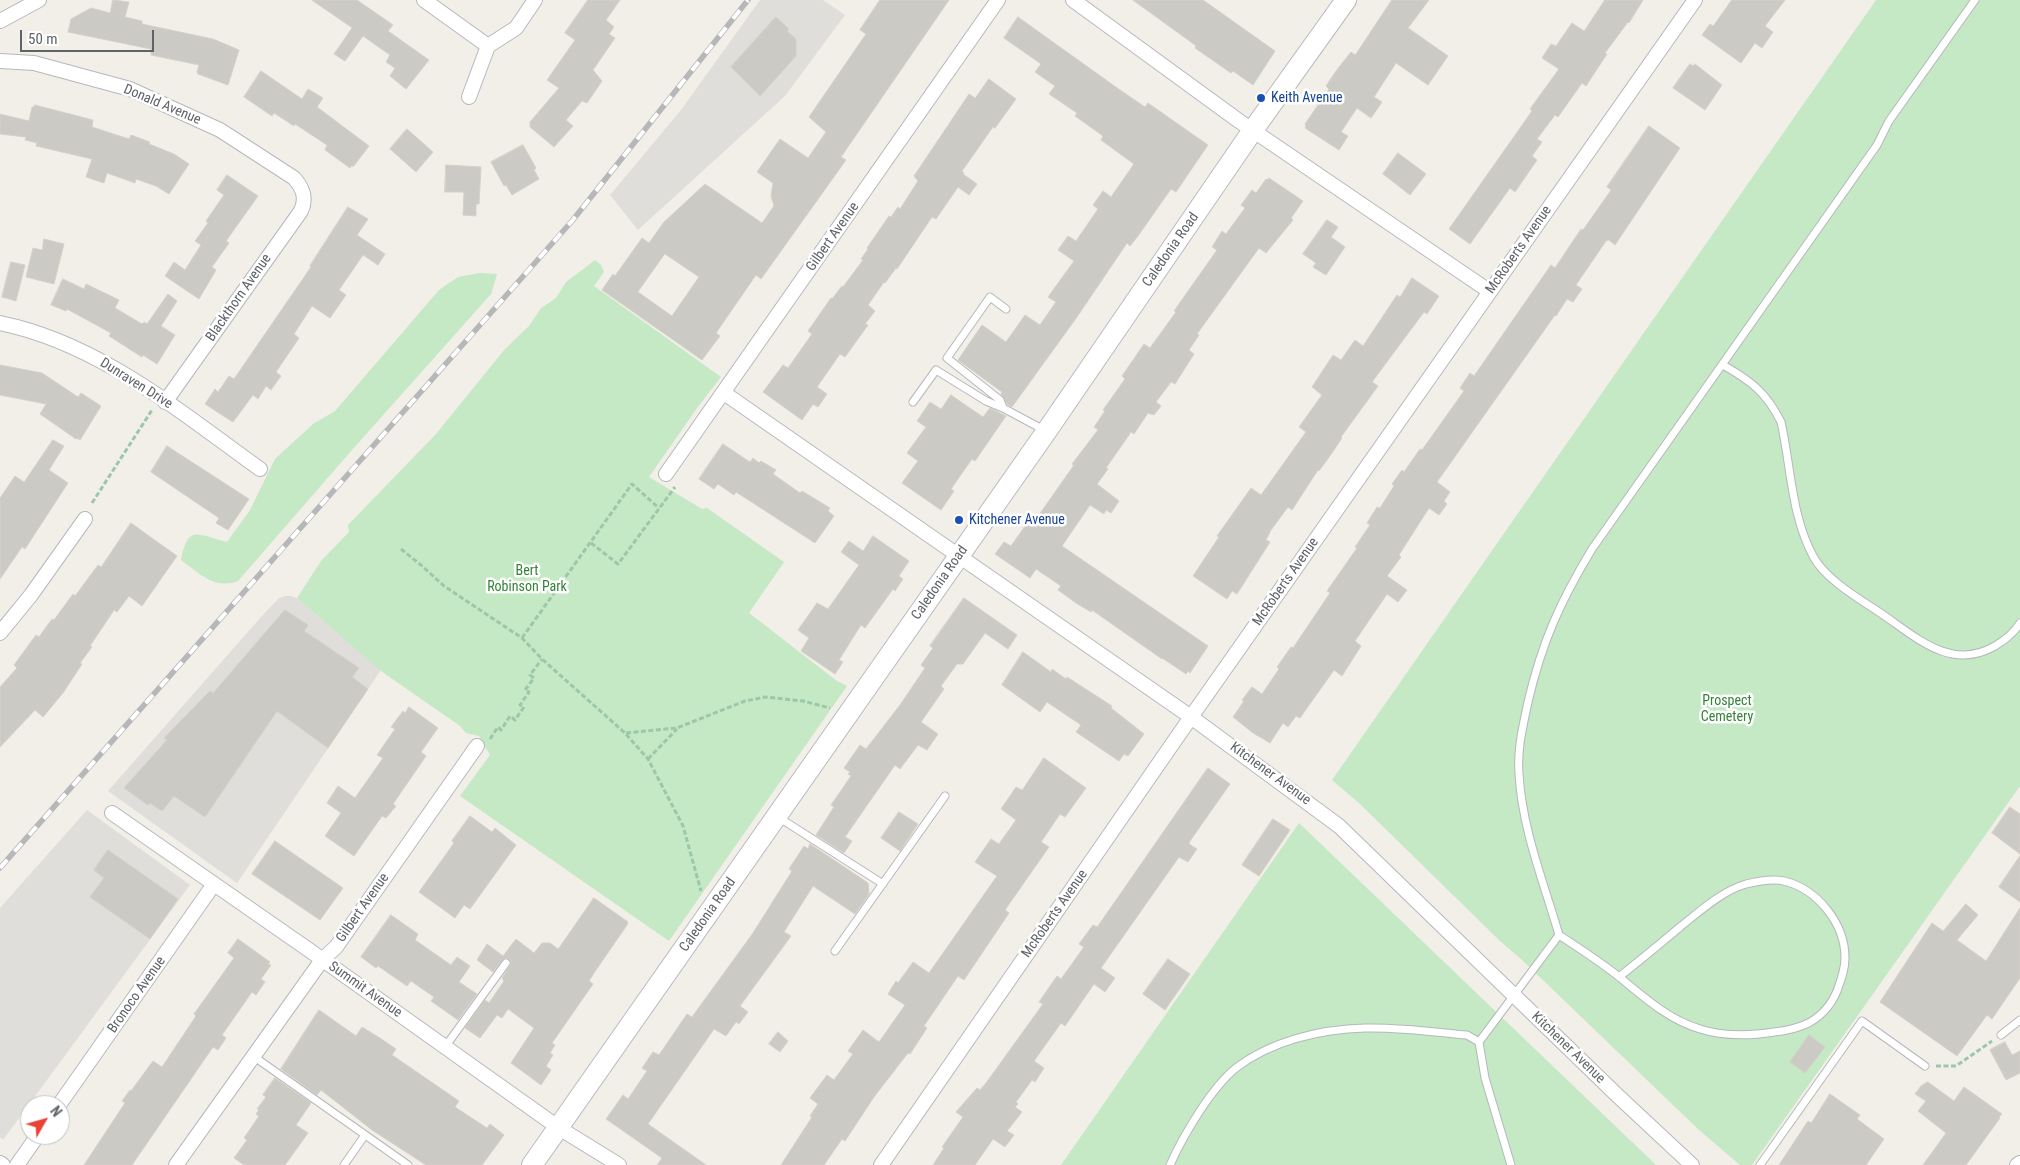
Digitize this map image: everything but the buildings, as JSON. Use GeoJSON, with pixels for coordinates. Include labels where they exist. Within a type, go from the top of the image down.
{"type":"FeatureCollection","features":[{"type":"Feature","properties":{"kind":"street"},"geometry":{"type":"LineString","coordinates":[[0,21],[39,0]]}},
{"type":"Feature","properties":{"kind":"street"},"geometry":{"type":"LineString","coordinates":[[424,0],[488,46]]}},
{"type":"Feature","properties":{"kind":"street"},"geometry":{"type":"LineString","coordinates":[[469,97],[488,46],[516,28],[535,0]]}},
{"type":"Feature","properties":{"kind":"street","name":"Gilbert Avenue"},"geometry":{"type":"LineString","coordinates":[[666,474],[724,394],[998,0]]}},
{"type":"Feature","properties":{"kind":"street"},"geometry":{"type":"LineString","coordinates":[[1073,0],[1254,130],[1490,291]]}},
{"type":"Feature","properties":{"kind":"street","name":"Caledonia Road"},"geometry":{"type":"LineString","coordinates":[[532,1165],[708,916],[1346,0]]}},
{"type":"Feature","properties":{"kind":"street","name":"McRoberts Avenue"},"geometry":{"type":"LineString","coordinates":[[881,1165],[1191,717],[1695,0]]}},
{"type":"Feature","properties":{"kind":"street","name":"Donald Avenue"},"geometry":{"type":"LineString","coordinates":[[0,61],[34,63],[130,89],[220,130],[294,178],[303,192]]}},
{"type":"Feature","properties":{"kind":"street","name":"Blackthorn Avenue"},"geometry":{"type":"LineString","coordinates":[[165,402],[301,211],[304,199],[303,192]]}},
{"type":"Feature","properties":{"kind":"street","name":"Dunraven Drive"},"geometry":{"type":"LineString","coordinates":[[0,324],[35,333],[109,365],[260,468]]}},
{"type":"Feature","properties":{"kind":"street","name":"Kitchener Avenue"},"geometry":{"type":"LineString","coordinates":[[724,394],[1191,717],[1314,806],[1339,826],[1692,1165]]}},
{"type":"Feature","properties":{"kind":"street"},"geometry":{"type":"LineString","coordinates":[[2,627],[31,595],[85,518]]}},
{"type":"Feature","properties":{"kind":"street","name":"Gilbert Avenue"},"geometry":{"type":"LineString","coordinates":[[176,1165],[322,960],[336,947],[483,743]]}},
{"type":"Feature","properties":{"kind":"street","name":"Summit Avenue"},"geometry":{"type":"LineString","coordinates":[[112,813],[559,1128],[619,1165]]}},
{"type":"Feature","properties":{"kind":"street","name":"Bronoco Avenue"},"geometry":{"type":"LineString","coordinates":[[66,1095],[214,884]]}},
{"type":"Feature","properties":{"kind":"street"},"geometry":{"type":"LineString","coordinates":[[17,1165],[31,1145]]}},
{"type":"Feature","properties":{"kind":"lane"},"geometry":{"type":"LineString","coordinates":[[1619,978],[1696,915],[1729,891],[1745,884],[1763,880],[1783,880],[1802,888],[1818,899],[1830,914],[1844,943],[1844,974],[1828,1007],[1805,1025],[1752,1036],[1719,1034],[1682,1023],[1650,1003],[1589,954],[1559,935],[1530,834],[1519,774],[1520,740],[1537,664],[1544,642],[1569,587],[1592,549],[1877,145],[1889,121],[1975,0]]}},
{"type":"Feature","properties":{"kind":"lane"},"geometry":{"type":"LineString","coordinates":[[1003,408],[1000,400],[947,358],[990,297],[1006,309]]}},
{"type":"Feature","properties":{"kind":"lane"},"geometry":{"type":"LineString","coordinates":[[1723,365],[1757,386],[1773,407],[1783,432],[1802,529],[1814,557],[1825,571],[1854,596],[1924,644],[1940,651],[1966,656],[1977,654],[2007,639],[2020,623]]}},
{"type":"Feature","properties":{"kind":"lane"},"geometry":{"type":"LineString","coordinates":[[913,402],[936,370],[986,401],[1003,408],[1046,432]]}},
{"type":"Feature","properties":{"kind":"lane"},"geometry":{"type":"LineString","coordinates":[[835,951],[945,796]]}},
{"type":"Feature","properties":{"kind":"lane"},"geometry":{"type":"LineString","coordinates":[[777,816],[883,884]]}},
{"type":"Feature","properties":{"kind":"lane"},"geometry":{"type":"LineString","coordinates":[[1510,1165],[1484,1078],[1479,1042],[1559,935]]}},
{"type":"Feature","properties":{"kind":"lane"},"geometry":{"type":"LineString","coordinates":[[445,1047],[506,963]]}},
{"type":"Feature","properties":{"kind":"lane"},"geometry":{"type":"LineString","coordinates":[[2001,1035],[2020,1020]]}},
{"type":"Feature","properties":{"kind":"lane"},"geometry":{"type":"LineString","coordinates":[[1760,1165],[1862,1021],[1925,1066]]}},
{"type":"Feature","properties":{"kind":"lane"},"geometry":{"type":"LineString","coordinates":[[1170,1165],[1199,1114],[1235,1069],[1250,1059],[1284,1042],[1320,1034],[1364,1028],[1467,1035],[1479,1042]]}},
{"type":"Feature","properties":{"kind":"lane"},"geometry":{"type":"LineString","coordinates":[[253,1056],[408,1165]]}},
{"type":"Feature","properties":{"kind":"lane"},"geometry":{"type":"LineString","coordinates":[[344,1165],[365,1135]]}},
{"type":"Feature","properties":{"kind":"path"},"geometry":{"type":"LineString","coordinates":[[92,503],[152,410]]}},
{"type":"Feature","properties":{"kind":"path"},"geometry":{"type":"LineString","coordinates":[[591,543],[618,564],[678,483],[666,474]]}},
{"type":"Feature","properties":{"kind":"path"},"geometry":{"type":"LineString","coordinates":[[522,638],[632,484],[659,508]]}},
{"type":"Feature","properties":{"kind":"path"},"geometry":{"type":"LineString","coordinates":[[401,549],[444,586],[522,638],[542,659],[626,733],[648,759],[683,826],[708,916]]}},
{"type":"Feature","properties":{"kind":"path"},"geometry":{"type":"LineString","coordinates":[[483,743],[498,727],[501,730],[510,716],[515,720],[524,708],[520,705],[529,692],[526,690],[534,678],[530,676],[542,659]]}},
{"type":"Feature","properties":{"kind":"path"},"geometry":{"type":"LineString","coordinates":[[626,733],[677,728],[740,703],[765,697],[803,701],[833,709]]}},
{"type":"Feature","properties":{"kind":"path"},"geometry":{"type":"LineString","coordinates":[[648,759],[677,728]]}},
{"type":"Feature","properties":{"kind":"path"},"geometry":{"type":"LineString","coordinates":[[1925,1066],[1956,1066],[2001,1035]]}},
{"type":"Feature","properties":{"kind":"shaded area"},"geometry":{"type":"Polygon","coordinates":[[[760,0],[823,0],[845,15],[785,96],[638,230],[610,195],[681,110],[760,0]]]}},
{"type":"Feature","properties":{"kind":"shaded area"},"geometry":{"type":"Polygon","coordinates":[[[285,596],[297,598],[381,670],[237,883],[108,791],[261,617],[279,598],[285,596]]]}},
{"type":"Feature","properties":{"kind":"shaded area"},"geometry":{"type":"Polygon","coordinates":[[[87,810],[190,885],[36,1095],[20,1095],[20,1117],[3,1140],[0,1137],[0,908],[87,810]]]}},
{"type":"Feature","properties":{"kind":"green space","name":"Prospect Cemetery"},"geometry":{"type":"Polygon","coordinates":[[[1876,0],[2020,0],[2020,786],[1752,1165],[1740,1165],[1699,1130],[1501,942],[1360,804],[1332,780],[1876,0]]]}},
{"type":"Feature","properties":{"kind":"green space","name":"Bert Robinson Park"},"geometry":{"type":"Polygon","coordinates":[[[595,260],[601,265],[604,272],[594,286],[721,377],[649,477],[702,509],[707,508],[784,562],[749,613],[837,681],[847,686],[669,941],[460,796],[490,755],[479,736],[466,733],[460,726],[381,671],[297,598],[321,561],[349,532],[348,525],[436,434],[505,349],[529,326],[541,308],[556,298],[566,282],[595,260]]]}},
{"type":"Feature","properties":{"kind":"green space"},"geometry":{"type":"Polygon","coordinates":[[[480,273],[497,274],[491,294],[238,581],[229,583],[214,582],[181,560],[187,541],[196,534],[227,542],[250,510],[275,459],[313,424],[335,411],[439,290],[458,277],[480,273]]]}},
{"type":"Feature","properties":{"kind":"green space"},"geometry":{"type":"Polygon","coordinates":[[[1299,823],[1656,1165],[1061,1165],[1299,823]]]}},
{"type":"Feature","properties":{"kind":"railway"},"geometry":{"type":"LineString","coordinates":[[0,868],[572,221],[748,0]]}},
{"type":"Feature","properties":{"kind":"place","name":"Keith Avenue"},"geometry":{"type":"Point","coordinates":[1261,98]}},
{"type":"Feature","properties":{"kind":"place","name":"Kitchener Avenue"},"geometry":{"type":"Point","coordinates":[959,520]}}]}
